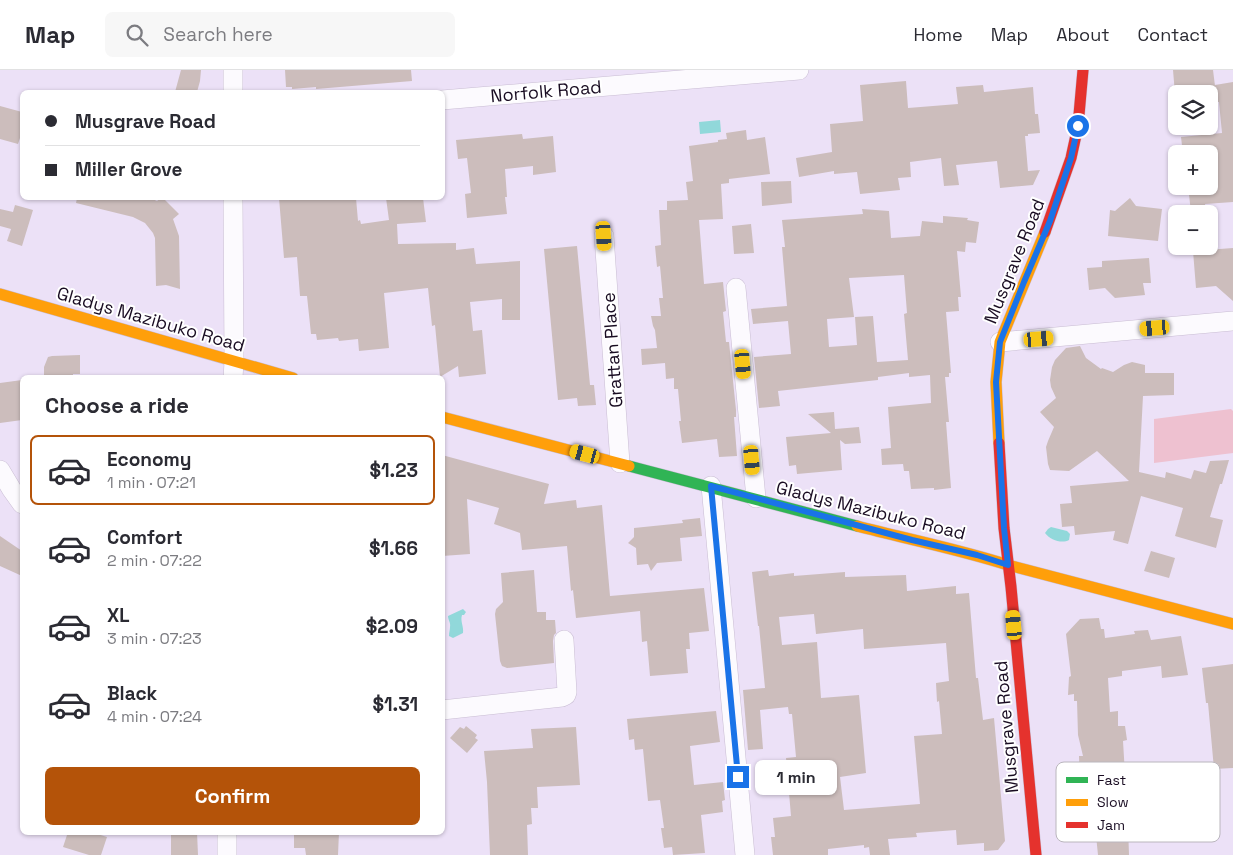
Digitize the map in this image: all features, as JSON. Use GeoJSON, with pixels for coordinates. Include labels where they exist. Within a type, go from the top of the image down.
{"type":"FeatureCollection","features":[{"type":"Feature","properties":{"kind":"street"},"geometry":{"type":"LineString","coordinates":[[233,70],[233,90]]}},
{"type":"Feature","properties":{"kind":"street","name":"Norfolk Road"},"geometry":{"type":"LineString","coordinates":[[445,100],[799,70]]}},
{"type":"Feature","properties":{"kind":"street","name":"Musgrave Road"},"geometry":{"type":"LineString","coordinates":[[1036,855],[1004,519],[996,382],[1000,342],[1050,221],[1071,158],[1078,126],[1083,70]]}},
{"type":"Feature","properties":{"kind":"street"},"geometry":{"type":"LineString","coordinates":[[233,200],[234,370]]}},
{"type":"Feature","properties":{"kind":"street","name":"Grattan Place"},"geometry":{"type":"LineString","coordinates":[[604,236],[620,463]]}},
{"type":"Feature","properties":{"kind":"street"},"geometry":{"type":"LineString","coordinates":[[736,288],[756,498]]}},
{"type":"Feature","properties":{"kind":"street","name":"Gladys Mazibuko Road"},"geometry":{"type":"LineString","coordinates":[[0,294],[90,319],[234,370],[271,375]]}},
{"type":"Feature","properties":{"kind":"street"},"geometry":{"type":"LineString","coordinates":[[1000,342],[1233,321]]}},
{"type":"Feature","properties":{"kind":"street","name":"Gladys Mazibuko Road"},"geometry":{"type":"LineString","coordinates":[[445,418],[912,540],[977,555],[1008,565],[1233,624]]}},
{"type":"Feature","properties":{"kind":"street"},"geometry":{"type":"LineString","coordinates":[[0,470],[20,501]]}},
{"type":"Feature","properties":{"kind":"street"},"geometry":{"type":"LineString","coordinates":[[711,486],[745,855]]}},
{"type":"Feature","properties":{"kind":"street"},"geometry":{"type":"LineString","coordinates":[[445,710],[562,697],[566,695],[564,640]]}},
{"type":"Feature","properties":{"kind":"street"},"geometry":{"type":"LineString","coordinates":[[227,835],[227,855]]}},
{"type":"Feature","properties":{"kind":"shaded area"},"geometry":{"type":"Polygon","coordinates":[[[720,120],[721,132],[700,134],[699,122],[720,120]]]}},
{"type":"Feature","properties":{"kind":"shaded area"},"geometry":{"type":"Polygon","coordinates":[[[1231,409],[1233,411],[1233,453],[1154,463],[1154,419],[1231,409]]]}},
{"type":"Feature","properties":{"kind":"shaded area"},"geometry":{"type":"Polygon","coordinates":[[[1051,527],[1067,531],[1070,534],[1069,540],[1056,541],[1050,538],[1045,533],[1051,527]]]}},
{"type":"Feature","properties":{"kind":"shaded area"},"geometry":{"type":"Polygon","coordinates":[[[463,609],[466,612],[462,615],[463,633],[453,638],[449,636],[448,616],[463,609]]]}},
{"type":"Feature","properties":{"kind":"building"},"geometry":{"type":"Polygon","coordinates":[[[181,70],[201,70],[198,90],[176,90],[181,70]]]}},
{"type":"Feature","properties":{"kind":"building"},"geometry":{"type":"Polygon","coordinates":[[[285,70],[411,70],[412,81],[316,89],[316,87],[292,89],[292,87],[286,87],[285,70]]]}},
{"type":"Feature","properties":{"kind":"building"},"geometry":{"type":"Polygon","coordinates":[[[1173,70],[1213,70],[1215,85],[1174,85],[1173,70]]]}},
{"type":"Feature","properties":{"kind":"building"},"geometry":{"type":"Polygon","coordinates":[[[906,81],[908,108],[958,104],[956,87],[983,85],[984,92],[1033,87],[1035,114],[1038,114],[1040,133],[1025,136],[1028,171],[1040,170],[1033,185],[1000,188],[997,161],[956,165],[959,185],[944,186],[941,158],[910,162],[911,177],[898,178],[900,190],[860,194],[857,172],[834,174],[834,171],[799,177],[796,158],[832,152],[830,124],[863,121],[860,85],[906,81]]]}},
{"type":"Feature","properties":{"kind":"building"},"geometry":{"type":"Polygon","coordinates":[[[1233,82],[1233,202],[1190,205],[1189,195],[1218,195],[1218,145],[1182,145],[1181,137],[1218,135],[1222,133],[1218,85],[1215,85],[1233,82]]]}},
{"type":"Feature","properties":{"kind":"building"},"geometry":{"type":"Polygon","coordinates":[[[0,106],[20,111],[20,138],[18,144],[0,139],[0,106]]]}},
{"type":"Feature","properties":{"kind":"building"},"geometry":{"type":"Polygon","coordinates":[[[746,130],[747,140],[765,137],[770,174],[729,179],[729,183],[721,184],[723,219],[699,220],[704,284],[723,282],[726,311],[723,312],[726,342],[729,342],[736,410],[736,417],[734,417],[737,456],[719,457],[717,439],[682,443],[678,389],[674,389],[674,378],[666,379],[665,363],[642,365],[641,349],[657,348],[651,316],[661,316],[659,298],[663,298],[660,266],[657,267],[655,246],[661,245],[659,210],[667,210],[667,201],[688,200],[686,182],[693,181],[689,146],[718,142],[718,140],[727,139],[726,133],[746,130]]]}},
{"type":"Feature","properties":{"kind":"building"},"geometry":{"type":"Polygon","coordinates":[[[522,134],[523,139],[553,136],[556,172],[533,175],[533,166],[505,169],[507,214],[467,218],[465,194],[471,193],[467,158],[458,159],[456,140],[522,134]]]}},
{"type":"Feature","properties":{"kind":"building"},"geometry":{"type":"Polygon","coordinates":[[[791,181],[792,203],[762,206],[761,182],[791,181]]]}},
{"type":"Feature","properties":{"kind":"building"},"geometry":{"type":"Polygon","coordinates":[[[1130,198],[1136,206],[1162,209],[1158,241],[1108,236],[1110,210],[1115,211],[1130,198]]]}},
{"type":"Feature","properties":{"kind":"building"},"geometry":{"type":"Polygon","coordinates":[[[77,200],[165,200],[179,214],[173,219],[179,236],[180,289],[166,285],[156,286],[155,238],[145,223],[133,217],[76,203],[77,200]]]}},
{"type":"Feature","properties":{"kind":"building"},"geometry":{"type":"Polygon","coordinates":[[[279,200],[356,200],[358,221],[360,220],[361,224],[389,220],[386,200],[423,200],[426,222],[397,224],[398,244],[456,243],[456,250],[474,248],[476,264],[520,261],[520,320],[502,320],[502,299],[470,302],[473,331],[482,330],[486,374],[459,377],[458,366],[443,375],[440,375],[435,325],[432,326],[428,288],[384,293],[389,348],[359,351],[358,339],[339,341],[338,338],[317,340],[316,334],[311,334],[307,296],[300,296],[297,257],[284,258],[279,200]]]}},
{"type":"Feature","properties":{"kind":"building"},"geometry":{"type":"Polygon","coordinates":[[[15,205],[33,210],[22,246],[7,241],[11,229],[0,226],[0,209],[13,212],[15,205]]]}},
{"type":"Feature","properties":{"kind":"building"},"geometry":{"type":"Polygon","coordinates":[[[862,209],[889,211],[891,238],[920,236],[922,221],[943,223],[943,216],[968,218],[967,220],[979,222],[976,243],[966,242],[965,252],[957,251],[961,297],[958,297],[959,311],[946,312],[951,373],[949,373],[949,377],[945,377],[949,422],[946,422],[951,488],[934,490],[934,488],[911,489],[909,471],[904,471],[903,464],[882,465],[881,449],[891,448],[888,407],[931,403],[930,375],[909,377],[909,373],[878,377],[878,380],[778,391],[780,406],[759,408],[754,357],[791,354],[788,321],[753,324],[751,309],[787,306],[782,247],[785,247],[782,220],[863,214],[862,209]],[[904,275],[849,278],[854,317],[827,319],[829,347],[857,345],[855,317],[873,316],[877,362],[908,360],[904,314],[907,313],[904,275]]]}},
{"type":"Feature","properties":{"kind":"building"},"geometry":{"type":"Polygon","coordinates":[[[751,224],[754,253],[734,254],[732,226],[751,224]]]}},
{"type":"Feature","properties":{"kind":"building"},"geometry":{"type":"Polygon","coordinates":[[[577,246],[590,385],[594,385],[596,405],[578,406],[577,398],[558,400],[544,249],[577,246]]]}},
{"type":"Feature","properties":{"kind":"building"},"geometry":{"type":"Polygon","coordinates":[[[1233,248],[1233,301],[1216,286],[1196,288],[1193,255],[1218,255],[1218,249],[1233,248]]]}},
{"type":"Feature","properties":{"kind":"building"},"geometry":{"type":"Polygon","coordinates":[[[1149,258],[1151,283],[1143,283],[1145,295],[1115,298],[1105,288],[1089,290],[1087,268],[1102,267],[1102,261],[1149,258]]]}},
{"type":"Feature","properties":{"kind":"building"},"geometry":{"type":"Polygon","coordinates":[[[1080,346],[1086,358],[1101,369],[1113,372],[1132,362],[1145,365],[1145,373],[1174,373],[1174,395],[1143,396],[1139,472],[1165,478],[1166,472],[1191,479],[1194,470],[1206,473],[1210,461],[1229,460],[1210,517],[1223,520],[1216,548],[1175,536],[1183,508],[1141,496],[1128,544],[1113,540],[1115,531],[1075,535],[1074,526],[1062,527],[1060,504],[1072,503],[1070,486],[1129,481],[1097,451],[1069,471],[1050,470],[1046,447],[1054,427],[1040,412],[1056,398],[1050,380],[1055,360],[1066,348],[1080,346]]]}},
{"type":"Feature","properties":{"kind":"building"},"geometry":{"type":"Polygon","coordinates":[[[80,355],[80,374],[44,375],[44,367],[48,357],[80,355]]]}},
{"type":"Feature","properties":{"kind":"building"},"geometry":{"type":"Polygon","coordinates":[[[20,380],[20,420],[0,423],[0,383],[20,380]]]}},
{"type":"Feature","properties":{"kind":"building"},"geometry":{"type":"Polygon","coordinates":[[[834,412],[835,429],[859,427],[861,443],[845,444],[840,440],[842,470],[797,474],[796,465],[789,466],[786,437],[831,433],[808,414],[834,412]]]}},
{"type":"Feature","properties":{"kind":"building"},"geometry":{"type":"Polygon","coordinates":[[[445,456],[549,484],[544,504],[576,500],[577,508],[602,505],[610,596],[704,588],[709,631],[689,633],[690,649],[686,649],[688,673],[650,676],[647,641],[642,642],[640,611],[576,618],[573,590],[571,591],[567,546],[522,550],[520,533],[494,524],[499,508],[467,499],[470,554],[445,556],[445,456]]]}},
{"type":"Feature","properties":{"kind":"building"},"geometry":{"type":"Polygon","coordinates":[[[700,518],[702,536],[680,538],[682,561],[657,563],[651,571],[648,564],[637,565],[636,548],[628,543],[634,537],[634,528],[683,523],[682,520],[700,518]]]}},
{"type":"Feature","properties":{"kind":"building"},"geometry":{"type":"Polygon","coordinates":[[[0,536],[20,550],[20,575],[0,566],[0,536]]]}},
{"type":"Feature","properties":{"kind":"building"},"geometry":{"type":"Polygon","coordinates":[[[1151,551],[1175,558],[1169,578],[1144,571],[1151,551]]]}},
{"type":"Feature","properties":{"kind":"building"},"geometry":{"type":"Polygon","coordinates":[[[534,570],[537,612],[546,612],[546,620],[555,620],[556,633],[553,641],[554,663],[507,668],[502,666],[500,661],[495,614],[496,609],[503,602],[501,573],[534,570]]]}},
{"type":"Feature","properties":{"kind":"building"},"geometry":{"type":"Polygon","coordinates":[[[768,570],[769,576],[794,573],[794,576],[845,572],[845,577],[906,575],[907,591],[956,586],[956,594],[969,593],[976,678],[978,678],[983,720],[994,718],[1005,841],[998,850],[984,851],[984,843],[957,845],[956,830],[916,833],[917,837],[888,839],[890,855],[870,855],[869,847],[864,848],[864,845],[828,849],[828,855],[773,855],[771,837],[775,837],[773,818],[791,816],[786,758],[796,757],[792,714],[789,714],[788,707],[760,710],[763,749],[748,750],[743,690],[765,688],[752,572],[768,570]],[[814,614],[779,617],[782,645],[817,642],[821,698],[859,695],[866,773],[840,777],[844,810],[920,804],[914,736],[942,734],[936,683],[949,681],[946,643],[864,649],[863,629],[816,634],[814,614]]]}},
{"type":"Feature","properties":{"kind":"building"},"geometry":{"type":"Polygon","coordinates":[[[1099,618],[1101,629],[1104,629],[1105,638],[1135,634],[1134,631],[1148,630],[1151,640],[1181,636],[1188,675],[1162,678],[1161,666],[1122,671],[1122,676],[1108,678],[1110,712],[1118,711],[1118,726],[1125,726],[1127,740],[1123,741],[1124,762],[1079,762],[1079,756],[1083,756],[1078,735],[1077,701],[1074,701],[1074,694],[1068,695],[1069,677],[1071,676],[1066,634],[1080,619],[1099,618]]]}},
{"type":"Feature","properties":{"kind":"building"},"geometry":{"type":"Polygon","coordinates":[[[1233,664],[1233,768],[1220,769],[1220,762],[1213,762],[1208,703],[1206,703],[1202,668],[1233,664]]]}},
{"type":"Feature","properties":{"kind":"building"},"geometry":{"type":"Polygon","coordinates":[[[716,711],[720,742],[690,746],[694,785],[723,782],[725,800],[722,801],[723,812],[701,815],[705,853],[673,855],[672,847],[664,848],[661,828],[664,828],[660,800],[648,801],[643,749],[635,750],[634,739],[629,740],[627,719],[716,711]]]}},
{"type":"Feature","properties":{"kind":"building"},"geometry":{"type":"Polygon","coordinates":[[[466,726],[477,735],[475,738],[478,740],[467,753],[450,738],[460,727],[464,729],[466,726]]]}},
{"type":"Feature","properties":{"kind":"building"},"geometry":{"type":"Polygon","coordinates":[[[576,727],[580,785],[537,787],[538,808],[531,808],[532,824],[527,825],[528,855],[490,855],[484,751],[533,748],[531,729],[576,727]]]}},
{"type":"Feature","properties":{"kind":"building"},"geometry":{"type":"Polygon","coordinates":[[[67,835],[101,835],[107,837],[101,855],[89,855],[63,847],[67,835]]]}},
{"type":"Feature","properties":{"kind":"building"},"geometry":{"type":"Polygon","coordinates":[[[171,835],[197,835],[198,855],[171,855],[171,835]]]}},
{"type":"Feature","properties":{"kind":"building"},"geometry":{"type":"Polygon","coordinates":[[[294,835],[339,835],[338,855],[306,855],[305,848],[294,848],[294,835]]]}},
{"type":"Feature","properties":{"kind":"building"},"geometry":{"type":"Polygon","coordinates":[[[1097,842],[1129,842],[1129,855],[1098,855],[1097,842]]]}},
{"type":"Feature","properties":{"kind":"traffic: fast"},"geometry":{"type":"LineString","coordinates":[[629,466],[857,526]]}},
{"type":"Feature","properties":{"kind":"traffic: slow"},"geometry":{"type":"LineString","coordinates":[[999,443],[996,382],[1000,342],[1045,232]]}},
{"type":"Feature","properties":{"kind":"traffic: slow"},"geometry":{"type":"LineString","coordinates":[[0,294],[283,375]]}},
{"type":"Feature","properties":{"kind":"traffic: slow"},"geometry":{"type":"LineString","coordinates":[[445,418],[629,466]]}},
{"type":"Feature","properties":{"kind":"traffic: slow"},"geometry":{"type":"LineString","coordinates":[[857,526],[1233,624]]}},
{"type":"Feature","properties":{"kind":"traffic: jam"},"geometry":{"type":"LineString","coordinates":[[1045,232],[1071,158],[1078,126],[1083,70]]}},
{"type":"Feature","properties":{"kind":"traffic: jam"},"geometry":{"type":"LineString","coordinates":[[999,443],[1004,528],[1036,855]]}},
{"type":"Feature","properties":{"kind":"route"},"geometry":{"type":"LineString","coordinates":[[738,777],[711,486],[912,540],[977,555],[1008,565],[1004,528],[996,382],[1000,342],[1050,221],[1071,158],[1078,126]]}}]}
